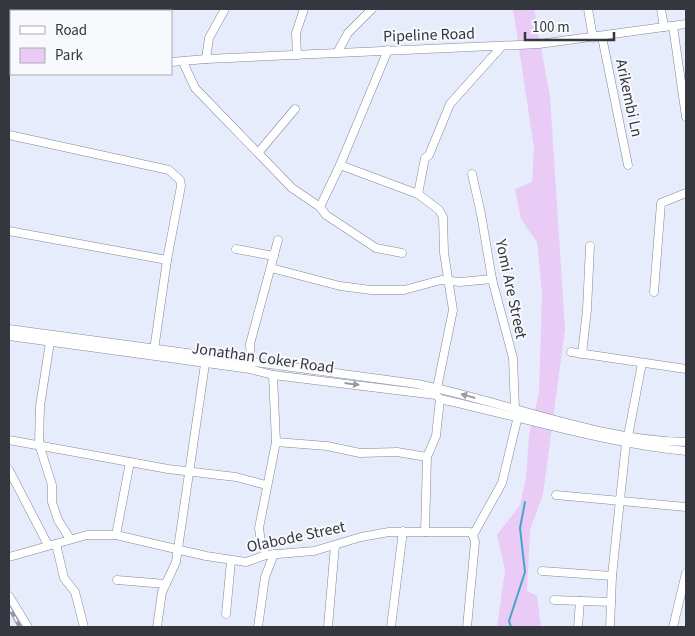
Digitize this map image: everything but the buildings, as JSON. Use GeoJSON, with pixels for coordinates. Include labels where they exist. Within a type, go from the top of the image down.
{"type":"FeatureCollection","features":[{"type":"Feature","properties":{"kind":"street"},"geometry":{"type":"LineString","coordinates":[[206,59],[209,38],[224,9]]}},
{"type":"Feature","properties":{"kind":"street"},"geometry":{"type":"LineString","coordinates":[[297,55],[296,33],[304,9]]}},
{"type":"Feature","properties":{"kind":"street"},"geometry":{"type":"LineString","coordinates":[[337,53],[348,33],[372,9]]}},
{"type":"Feature","properties":{"kind":"street"},"geometry":{"type":"LineString","coordinates":[[588,9],[593,38]]}},
{"type":"Feature","properties":{"kind":"street"},"geometry":{"type":"LineString","coordinates":[[661,9],[664,27]]}},
{"type":"Feature","properties":{"kind":"street","name":"Pipeline Road"},"geometry":{"type":"LineString","coordinates":[[172,62],[539,44],[602,37],[686,24]]}},
{"type":"Feature","properties":{"kind":"street"},"geometry":{"type":"LineString","coordinates":[[673,26],[686,117]]}},
{"type":"Feature","properties":{"kind":"street","name":"Arikembi Ln"},"geometry":{"type":"LineString","coordinates":[[602,37],[628,165]]}},
{"type":"Feature","properties":{"kind":"street"},"geometry":{"type":"LineString","coordinates":[[418,194],[426,158],[429,155],[450,104],[502,46]]}},
{"type":"Feature","properties":{"kind":"street"},"geometry":{"type":"LineString","coordinates":[[320,207],[340,166],[388,50]]}},
{"type":"Feature","properties":{"kind":"street"},"geometry":{"type":"LineString","coordinates":[[183,62],[196,88],[292,188],[320,207],[326,215],[376,248],[402,253]]}},
{"type":"Feature","properties":{"kind":"street"},"geometry":{"type":"LineString","coordinates":[[258,153],[295,109]]}},
{"type":"Feature","properties":{"kind":"street"},"geometry":{"type":"LineString","coordinates":[[9,135],[169,170],[176,175],[181,186],[167,260],[154,350]]}},
{"type":"Feature","properties":{"kind":"street"},"geometry":{"type":"LineString","coordinates":[[340,166],[418,194],[439,210],[443,217],[444,253],[453,310],[437,388]]}},
{"type":"Feature","properties":{"kind":"street","name":"Yomi Are Street"},"geometry":{"type":"LineString","coordinates":[[472,174],[482,214],[492,279],[513,358],[516,413],[502,483],[473,535]]}},
{"type":"Feature","properties":{"kind":"street"},"geometry":{"type":"LineString","coordinates":[[654,292],[661,203],[686,193]]}},
{"type":"Feature","properties":{"kind":"street"},"geometry":{"type":"LineString","coordinates":[[9,231],[167,260]]}},
{"type":"Feature","properties":{"kind":"street"},"geometry":{"type":"LineString","coordinates":[[250,362],[250,344],[278,240]]}},
{"type":"Feature","properties":{"kind":"street"},"geometry":{"type":"LineString","coordinates":[[582,354],[587,310],[590,246]]}},
{"type":"Feature","properties":{"kind":"street"},"geometry":{"type":"LineString","coordinates":[[236,249],[274,256]]}},
{"type":"Feature","properties":{"kind":"street"},"geometry":{"type":"LineString","coordinates":[[271,268],[340,286],[371,290],[404,290],[441,280],[492,279]]}},
{"type":"Feature","properties":{"kind":"street","name":"Jonathan Coker Road"},"geometry":{"type":"LineString","coordinates":[[9,329],[437,388],[516,413]]}},
{"type":"Feature","properties":{"kind":"street","name":"Jonathan Coker Road"},"geometry":{"type":"LineString","coordinates":[[9,336],[273,375],[436,394],[440,399],[516,413],[686,451]]}},
{"type":"Feature","properties":{"kind":"street"},"geometry":{"type":"LineString","coordinates":[[50,342],[40,406],[39,444],[52,485],[52,502],[70,539]]}},
{"type":"Feature","properties":{"kind":"street"},"geometry":{"type":"LineString","coordinates":[[571,352],[686,369]]}},
{"type":"Feature","properties":{"kind":"street"},"geometry":{"type":"LineString","coordinates":[[610,627],[612,576],[627,439],[642,363]]}},
{"type":"Feature","properties":{"kind":"street"},"geometry":{"type":"LineString","coordinates":[[157,627],[162,592],[173,570],[177,550],[205,364]]}},
{"type":"Feature","properties":{"kind":"street"},"geometry":{"type":"LineString","coordinates":[[258,627],[270,554],[261,542],[259,528],[276,442],[273,375]]}},
{"type":"Feature","properties":{"kind":"street"},"geometry":{"type":"LineString","coordinates":[[425,532],[427,457],[436,436],[440,399]]}},
{"type":"Feature","properties":{"kind":"street","name":"Jonathan Coker Road"},"geometry":{"type":"LineString","coordinates":[[627,439],[686,442]]}},
{"type":"Feature","properties":{"kind":"street"},"geometry":{"type":"LineString","coordinates":[[9,440],[130,462],[236,478],[266,485]]}},
{"type":"Feature","properties":{"kind":"street"},"geometry":{"type":"LineString","coordinates":[[276,442],[327,446],[360,453],[397,452],[427,457]]}},
{"type":"Feature","properties":{"kind":"street"},"geometry":{"type":"LineString","coordinates":[[116,535],[130,462]]}},
{"type":"Feature","properties":{"kind":"street"},"geometry":{"type":"LineString","coordinates":[[9,470],[52,544],[64,578],[75,592],[84,627]]}},
{"type":"Feature","properties":{"kind":"street"},"geometry":{"type":"LineString","coordinates":[[556,495],[686,507]]}},
{"type":"Feature","properties":{"kind":"street"},"geometry":{"type":"LineString","coordinates":[[391,627],[403,531]]}},
{"type":"Feature","properties":{"kind":"street","name":"Olabode Street"},"geometry":{"type":"LineString","coordinates":[[9,557],[87,535],[116,535],[231,561],[254,561],[270,554],[314,551],[361,537],[403,531],[470,532],[473,535]]}},
{"type":"Feature","properties":{"kind":"street"},"geometry":{"type":"LineString","coordinates":[[467,627],[476,542],[473,535]]}},
{"type":"Feature","properties":{"kind":"street"},"geometry":{"type":"LineString","coordinates":[[328,627],[335,545]]}},
{"type":"Feature","properties":{"kind":"street"},"geometry":{"type":"LineString","coordinates":[[226,614],[231,561]]}},
{"type":"Feature","properties":{"kind":"street"},"geometry":{"type":"LineString","coordinates":[[542,571],[612,576]]}},
{"type":"Feature","properties":{"kind":"street"},"geometry":{"type":"LineString","coordinates":[[673,627],[686,575]]}},
{"type":"Feature","properties":{"kind":"street"},"geometry":{"type":"LineString","coordinates":[[117,580],[166,584]]}},
{"type":"Feature","properties":{"kind":"street"},"geometry":{"type":"LineString","coordinates":[[9,596],[28,627]]}},
{"type":"Feature","properties":{"kind":"street"},"geometry":{"type":"LineString","coordinates":[[554,600],[611,602]]}},
{"type":"Feature","properties":{"kind":"street"},"geometry":{"type":"LineString","coordinates":[[578,627],[580,601]]}},
{"type":"Feature","properties":{"kind":"green space"},"geometry":{"type":"Polygon","coordinates":[[[513,9],[534,9],[550,96],[565,329],[543,494],[530,530],[527,591],[537,596],[541,627],[497,627],[505,570],[497,535],[520,505],[526,478],[529,435],[539,393],[542,294],[537,242],[521,219],[515,189],[532,182],[534,148],[513,9]]]}},
{"type":"Feature","properties":{"kind":"waterway"},"geometry":{"type":"LineString","coordinates":[[511,627],[509,621],[525,572],[520,528],[525,502]]}},
{"type":"Feature","properties":{"kind":"railway"},"geometry":{"type":"LineString","coordinates":[[9,607],[20,627]]}}]}
